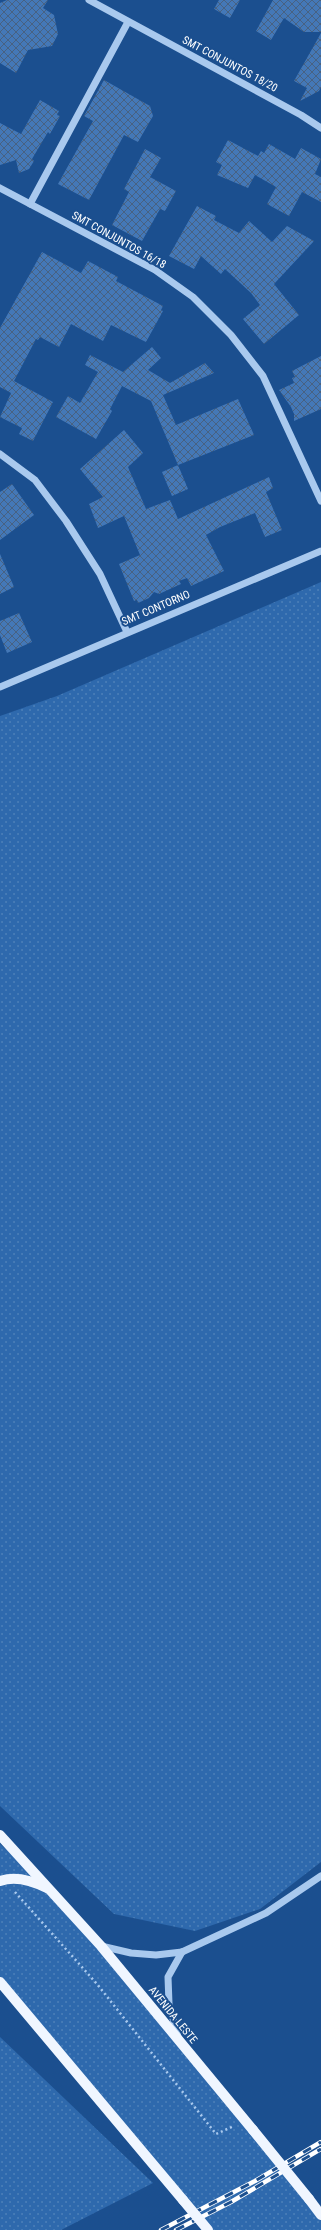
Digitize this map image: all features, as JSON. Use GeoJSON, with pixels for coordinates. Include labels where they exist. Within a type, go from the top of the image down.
{"type":"FeatureCollection","features":[{"type":"Feature","properties":{"kind":"main road","name":"AVENIDA LESTE"},"geometry":{"type":"LineString","coordinates":[[0,1835],[53,1891],[101,1946],[246,2121],[321,2215]]}},
{"type":"Feature","properties":{"kind":"main road"},"geometry":{"type":"LineString","coordinates":[[3,1880],[30,1880],[53,1891]]}},
{"type":"Feature","properties":{"kind":"main road"},"geometry":{"type":"LineString","coordinates":[[0,1982],[208,2230]]}},
{"type":"Feature","properties":{"kind":"street","name":"SMT CONJUNTOS 18/20"},"geometry":{"type":"LineString","coordinates":[[89,0],[301,115],[321,128]]}},
{"type":"Feature","properties":{"kind":"street"},"geometry":{"type":"LineString","coordinates":[[30,204],[128,22]]}},
{"type":"Feature","properties":{"kind":"street","name":"SMT CONJUNTOS 16/18"},"geometry":{"type":"LineString","coordinates":[[0,188],[155,270],[193,297],[231,335],[263,376],[321,501]]}},
{"type":"Feature","properties":{"kind":"street"},"geometry":{"type":"LineString","coordinates":[[0,454],[35,480],[66,520],[100,574],[127,632]]}},
{"type":"Feature","properties":{"kind":"street","name":"SMT CONTORNO"},"geometry":{"type":"LineString","coordinates":[[0,687],[321,551]]}},
{"type":"Feature","properties":{"kind":"street"},"geometry":{"type":"LineString","coordinates":[[101,1946],[131,1953],[156,1955],[182,1952],[266,1913],[321,1876]]}},
{"type":"Feature","properties":{"kind":"street"},"geometry":{"type":"LineString","coordinates":[[180,2043],[169,2004],[168,1977],[182,1952]]}},
{"type":"Feature","properties":{"kind":"path"},"geometry":{"type":"LineString","coordinates":[[3,1880],[97,1984],[216,2134],[246,2121]]}},
{"type":"Feature","properties":{"kind":"shaded area"},"geometry":{"type":"Polygon","coordinates":[[[321,582],[321,1862],[260,1909],[195,1931],[114,1914],[0,1806],[0,716],[57,696],[321,582]]]}},
{"type":"Feature","properties":{"kind":"shaded area"},"geometry":{"type":"Polygon","coordinates":[[[0,1844],[49,1888],[0,1880],[0,1844]]]}},
{"type":"Feature","properties":{"kind":"shaded area"},"geometry":{"type":"Polygon","coordinates":[[[20,1880],[54,1891],[321,2217],[321,2230],[203,2230],[0,1980],[0,1882],[20,1880]]]}},
{"type":"Feature","properties":{"kind":"shaded area"},"geometry":{"type":"Polygon","coordinates":[[[0,2037],[153,2183],[61,2230],[0,2230],[0,2037]]]}},
{"type":"Feature","properties":{"kind":"building"},"geometry":{"type":"Polygon","coordinates":[[[7,0],[48,0],[43,8],[54,15],[58,34],[52,46],[28,50],[16,73],[0,63],[0,3],[7,0]]]}},
{"type":"Feature","properties":{"kind":"building"},"geometry":{"type":"Polygon","coordinates":[[[219,0],[240,0],[230,18],[214,9],[219,0]]]}},
{"type":"Feature","properties":{"kind":"building"},"geometry":{"type":"Polygon","coordinates":[[[273,0],[321,0],[321,32],[304,32],[284,18],[271,40],[256,31],[273,0]]]}},
{"type":"Feature","properties":{"kind":"building"},"geometry":{"type":"Polygon","coordinates":[[[321,33],[321,87],[319,91],[300,101],[307,88],[294,81],[321,33]]]}},
{"type":"Feature","properties":{"kind":"building"},"geometry":{"type":"Polygon","coordinates":[[[104,80],[150,106],[153,116],[138,142],[124,135],[89,200],[58,184],[93,121],[84,116],[104,80]]]}},
{"type":"Feature","properties":{"kind":"building"},"geometry":{"type":"Polygon","coordinates":[[[40,100],[59,111],[57,115],[60,116],[50,134],[48,132],[32,159],[34,161],[29,169],[19,173],[16,160],[0,165],[0,123],[21,134],[40,100]]]}},
{"type":"Feature","properties":{"kind":"building"},"geometry":{"type":"Polygon","coordinates":[[[228,140],[258,156],[261,151],[264,153],[269,144],[295,159],[301,148],[321,159],[315,174],[321,177],[321,202],[302,192],[289,216],[267,204],[276,187],[255,175],[248,188],[217,175],[222,165],[216,162],[228,140]]]}},
{"type":"Feature","properties":{"kind":"building"},"geometry":{"type":"Polygon","coordinates":[[[145,149],[161,158],[150,177],[176,191],[165,211],[160,209],[142,241],[112,225],[129,192],[124,189],[145,149]]]}},
{"type":"Feature","properties":{"kind":"building"},"geometry":{"type":"Polygon","coordinates":[[[197,206],[216,216],[214,220],[239,233],[249,221],[272,242],[287,226],[314,241],[274,284],[299,315],[264,344],[243,319],[260,305],[251,293],[225,269],[221,274],[201,256],[194,269],[169,256],[197,206]]]}},
{"type":"Feature","properties":{"kind":"building"},"geometry":{"type":"Polygon","coordinates":[[[42,252],[81,273],[88,261],[118,277],[116,281],[163,306],[161,310],[163,311],[146,342],[111,325],[103,341],[71,324],[59,347],[40,337],[38,340],[36,339],[14,381],[53,402],[33,441],[19,434],[22,428],[0,417],[11,393],[0,387],[0,328],[42,252]]]}},
{"type":"Feature","properties":{"kind":"building"},"geometry":{"type":"Polygon","coordinates":[[[152,347],[161,358],[148,370],[170,383],[205,363],[214,373],[163,395],[176,425],[238,399],[254,435],[178,465],[151,401],[122,386],[110,409],[112,411],[96,439],[56,417],[68,396],[80,403],[98,372],[85,365],[90,355],[123,372],[152,347]]]}},
{"type":"Feature","properties":{"kind":"building"},"geometry":{"type":"Polygon","coordinates":[[[321,356],[321,409],[294,421],[294,414],[291,407],[279,390],[294,383],[292,378],[295,377],[292,371],[321,356]]]}},
{"type":"Feature","properties":{"kind":"building"},"geometry":{"type":"Polygon","coordinates":[[[124,430],[143,453],[128,467],[146,509],[170,500],[178,519],[269,477],[273,488],[266,492],[282,530],[265,537],[255,513],[220,527],[206,535],[224,571],[191,586],[187,578],[179,581],[181,584],[159,594],[154,592],[149,598],[138,603],[137,600],[134,601],[119,564],[140,555],[124,516],[98,528],[89,504],[103,497],[80,469],[124,430]]]}},
{"type":"Feature","properties":{"kind":"building"},"geometry":{"type":"Polygon","coordinates":[[[178,465],[188,489],[172,496],[162,472],[178,465]]]}},
{"type":"Feature","properties":{"kind":"building"},"geometry":{"type":"Polygon","coordinates":[[[12,484],[34,515],[0,540],[0,492],[12,484]]]}},
{"type":"Feature","properties":{"kind":"building"},"geometry":{"type":"Polygon","coordinates":[[[0,554],[14,587],[0,594],[0,554]]]}},
{"type":"Feature","properties":{"kind":"building"},"geometry":{"type":"Polygon","coordinates":[[[19,613],[32,642],[7,653],[0,635],[0,621],[19,613]]]}},
{"type":"Feature","properties":{"kind":"railway"},"geometry":{"type":"LineString","coordinates":[[161,2230],[255,2181],[321,2142]]}},
{"type":"Feature","properties":{"kind":"railway"},"geometry":{"type":"LineString","coordinates":[[176,2230],[231,2202],[321,2149]]}}]}
